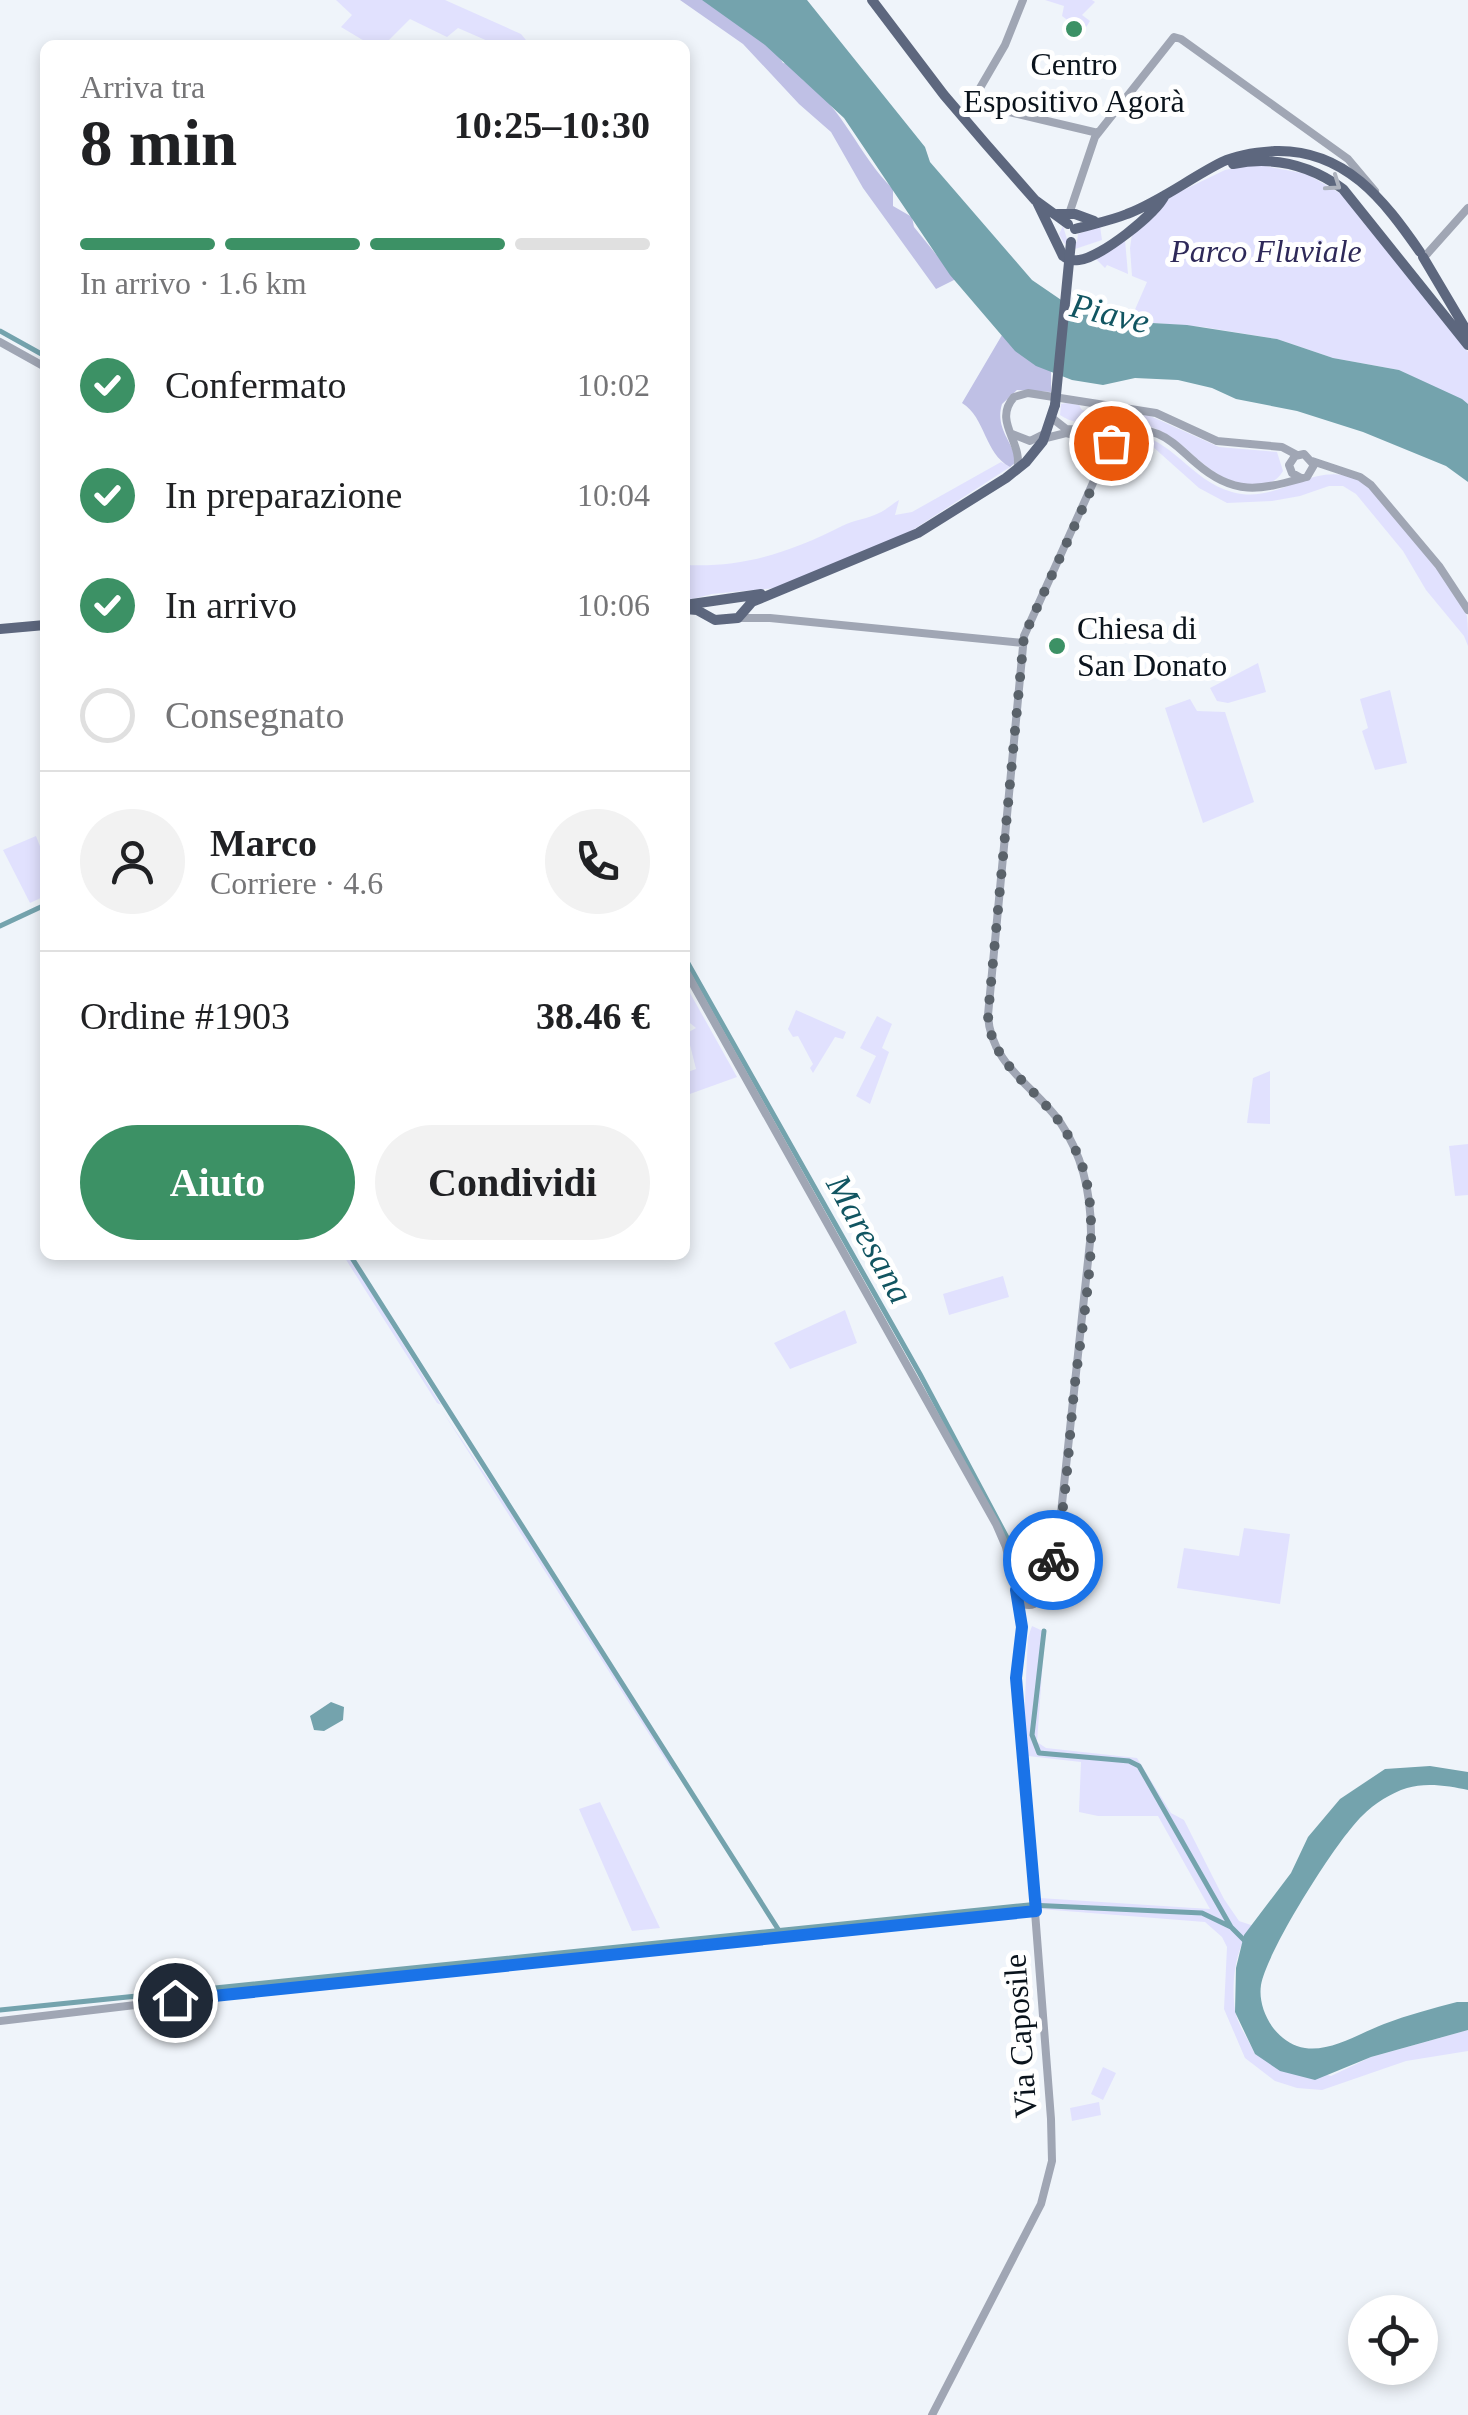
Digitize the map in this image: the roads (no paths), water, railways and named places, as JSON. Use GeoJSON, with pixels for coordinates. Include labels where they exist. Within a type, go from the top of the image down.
{"type":"FeatureCollection","features":[{"type":"Feature","properties":{"kind":"main road"},"geometry":{"type":"LineString","coordinates":[[872,0],[944,95],[1040,206],[1063,256],[1078,260],[1090,257],[1148,216],[1165,194]]}},
{"type":"Feature","properties":{"kind":"main road"},"geometry":{"type":"LineString","coordinates":[[1040,206],[1072,227],[1130,213],[1244,154],[1294,152],[1322,158],[1359,178],[1378,198],[1424,255],[1468,333]]}},
{"type":"Feature","properties":{"kind":"main road"},"geometry":{"type":"LineString","coordinates":[[1208,170],[1241,162],[1273,161],[1302,167],[1334,182],[1359,206],[1468,345]]}},
{"type":"Feature","properties":{"kind":"main road"},"geometry":{"type":"LineString","coordinates":[[690,606],[710,600],[743,604],[777,592],[918,533],[1018,470],[1045,436],[1055,405],[1072,227]]}},
{"type":"Feature","properties":{"kind":"main road"},"geometry":{"type":"LineString","coordinates":[[706,614],[704,606],[710,600]]}},
{"type":"Feature","properties":{"kind":"main road"},"geometry":{"type":"LineString","coordinates":[[690,609],[716,620],[738,618],[743,604]]}},
{"type":"Feature","properties":{"kind":"main road"},"geometry":{"type":"LineString","coordinates":[[0,628],[40,625]]}},
{"type":"Feature","properties":{"kind":"street"},"geometry":{"type":"LineString","coordinates":[[1023,0],[976,101],[1098,133]]}},
{"type":"Feature","properties":{"kind":"street"},"geometry":{"type":"LineString","coordinates":[[1072,227],[1088,152],[1098,133],[1174,37],[1347,158],[1378,198]]}},
{"type":"Feature","properties":{"kind":"street"},"geometry":{"type":"LineString","coordinates":[[1347,158],[1359,178]]}},
{"type":"Feature","properties":{"kind":"street"},"geometry":{"type":"LineString","coordinates":[[1424,255],[1468,208]]}},
{"type":"Feature","properties":{"kind":"street"},"geometry":{"type":"LineString","coordinates":[[0,342],[40,365]]}},
{"type":"Feature","properties":{"kind":"street"},"geometry":{"type":"LineString","coordinates":[[1018,470],[1019,450],[1005,418],[1008,404],[1021,394],[1034,393],[1156,414],[1228,444],[1275,446],[1306,455],[1371,485],[1440,566],[1468,610]]}},
{"type":"Feature","properties":{"kind":"street"},"geometry":{"type":"LineString","coordinates":[[1052,418],[1066,429],[1106,438]]}},
{"type":"Feature","properties":{"kind":"street"},"geometry":{"type":"LineString","coordinates":[[1010,432],[1030,441],[1066,433],[1106,438],[1134,428],[1166,438],[1219,480],[1242,488],[1273,488],[1312,473],[1337,471]]}},
{"type":"Feature","properties":{"kind":"street"},"geometry":{"type":"LineString","coordinates":[[1052,1562],[1045,1572],[1020,1582],[1017,1594],[1026,1604],[1036,1603],[1042,1596],[1052,1562],[1062,1503],[1091,1214],[1082,1166],[1071,1142],[1060,1122],[1001,1057],[988,1026],[1023,643],[1103,462],[1106,438]]}},
{"type":"Feature","properties":{"kind":"street"},"geometry":{"type":"LineString","coordinates":[[1275,446],[1301,478]]}},
{"type":"Feature","properties":{"kind":"street"},"geometry":{"type":"LineString","coordinates":[[1273,488],[1284,480],[1297,455]]}},
{"type":"Feature","properties":{"kind":"street"},"geometry":{"type":"LineString","coordinates":[[1312,461],[1312,473]]}},
{"type":"Feature","properties":{"kind":"street"},"geometry":{"type":"LineString","coordinates":[[743,604],[756,617]]}},
{"type":"Feature","properties":{"kind":"street"},"geometry":{"type":"LineString","coordinates":[[738,618],[1023,643]]}},
{"type":"Feature","properties":{"kind":"street","name":"Via Caposile"},"geometry":{"type":"LineString","coordinates":[[690,979],[996,1524],[1017,1594],[1022,1627],[1016,1678],[1052,2133],[1050,2174],[1040,2204],[932,2415]]}},
{"type":"Feature","properties":{"kind":"street"},"geometry":{"type":"LineString","coordinates":[[1010,1564],[1042,1589]]}},
{"type":"Feature","properties":{"kind":"street","name":"Via Caposile"},"geometry":{"type":"LineString","coordinates":[[1022,1627],[1036,1603]]}},
{"type":"Feature","properties":{"kind":"street"},"geometry":{"type":"LineString","coordinates":[[0,2021],[1035,1906]]}},
{"type":"Feature","properties":{"kind":"waterway","name":"Maresana"},"geometry":{"type":"LineString","coordinates":[[0,331],[40,353]]}},
{"type":"Feature","properties":{"kind":"waterway"},"geometry":{"type":"LineString","coordinates":[[0,926],[40,907]]}},
{"type":"Feature","properties":{"kind":"waterway","name":"Maresana"},"geometry":{"type":"LineString","coordinates":[[690,967],[920,1374],[1011,1545]]}},
{"type":"Feature","properties":{"kind":"waterway"},"geometry":{"type":"LineString","coordinates":[[353,1260],[778,1929]]}},
{"type":"Feature","properties":{"kind":"waterway","name":"Maresana"},"geometry":{"type":"LineString","coordinates":[[1044,1631],[1032,1735],[1039,1753],[1129,1761],[1139,1766],[1231,1927]]}},
{"type":"Feature","properties":{"kind":"waterway"},"geometry":{"type":"LineString","coordinates":[[0,2010],[1029,1905],[1202,1913],[1231,1927],[1245,1941]]}},
{"type":"Feature","properties":{"kind":"place","name":"Centro Espositivo Agorà"},"geometry":{"type":"Point","coordinates":[1074,29]}},
{"type":"Feature","properties":{"kind":"place","name":"Chiesa di San Donato"},"geometry":{"type":"Point","coordinates":[1057,646]}},
{"type":"Feature","properties":{"kind":"park label","name":"Parco Fluviale"},"geometry":{"type":"Point","coordinates":[1266,251]}},
{"type":"Feature","properties":{"kind":"water label","name":"Piave"},"geometry":{"type":"Point","coordinates":[1110,313]}}]}
